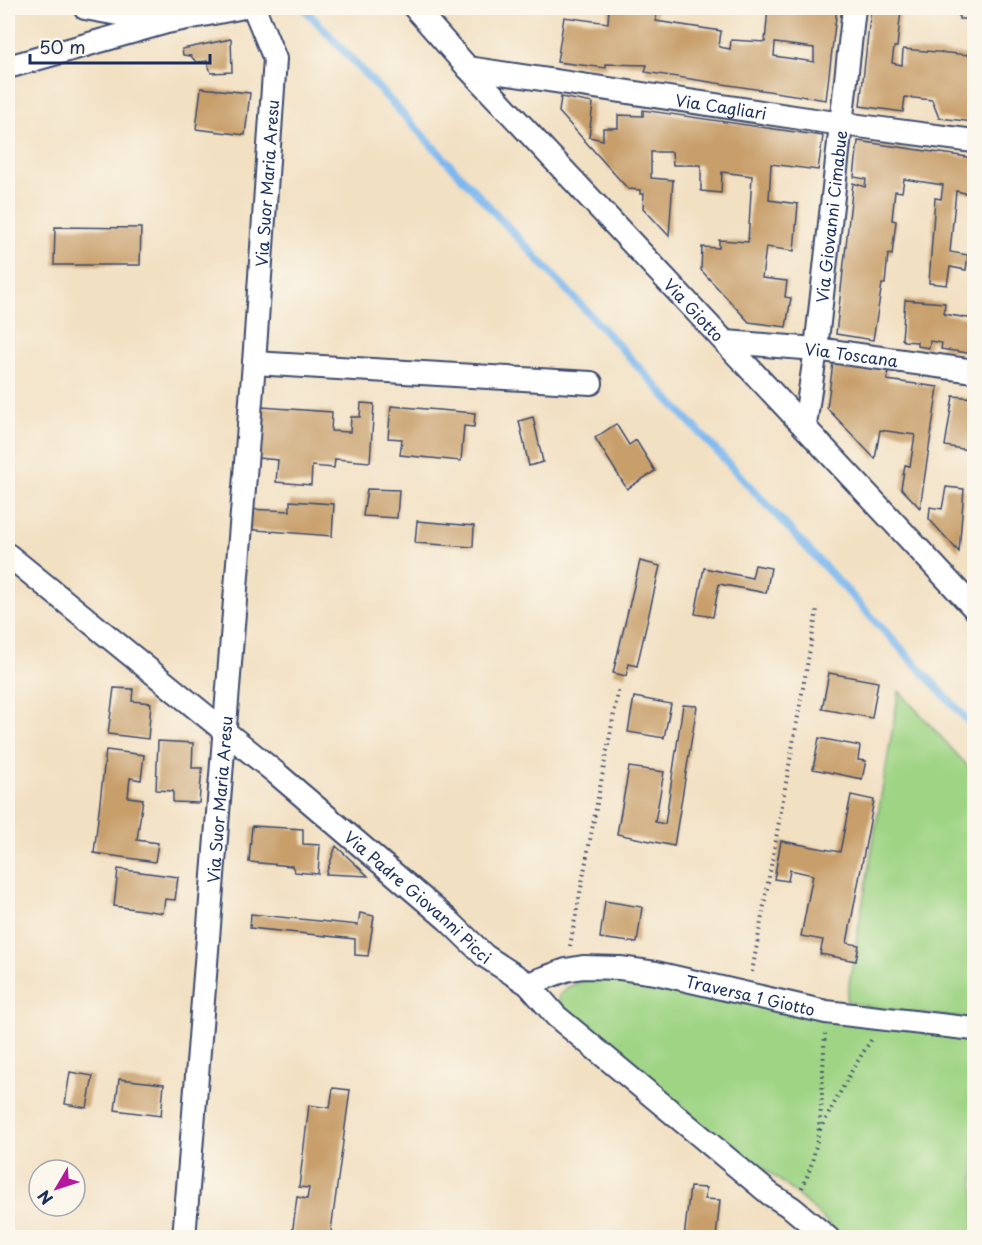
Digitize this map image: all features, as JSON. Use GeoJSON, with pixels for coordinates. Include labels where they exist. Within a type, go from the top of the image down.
{"type":"FeatureCollection","features":[{"type":"Feature","properties":{"kind":"street"},"geometry":{"type":"LineString","coordinates":[[85,8],[167,22]]}},
{"type":"Feature","properties":{"kind":"street"},"geometry":{"type":"LineString","coordinates":[[8,67],[167,22],[239,8]]}},
{"type":"Feature","properties":{"kind":"street","name":"Via Suor Maria Aresu"},"geometry":{"type":"LineString","coordinates":[[184,1238],[255,363],[274,59],[254,8]]}},
{"type":"Feature","properties":{"kind":"street","name":"Via Giovanni Cimabue"},"geometry":{"type":"LineString","coordinates":[[805,425],[816,349],[854,8]]}},
{"type":"Feature","properties":{"kind":"street","name":"Via Giotto"},"geometry":{"type":"LineString","coordinates":[[421,10],[468,68],[975,608]]}},
{"type":"Feature","properties":{"kind":"street","name":"Via Cagliari"},"geometry":{"type":"LineString","coordinates":[[468,68],[975,141]]}},
{"type":"Feature","properties":{"kind":"street","name":"Via Toscana"},"geometry":{"type":"LineString","coordinates":[[726,342],[816,349],[975,371]]}},
{"type":"Feature","properties":{"kind":"street"},"geometry":{"type":"LineString","coordinates":[[255,363],[591,383]]}},
{"type":"Feature","properties":{"kind":"street","name":"Via Padre Giovanni Picci"},"geometry":{"type":"LineString","coordinates":[[8,555],[276,773],[447,920],[485,956],[528,984],[556,1016],[612,1064],[770,1194],[792,1208],[828,1238]]}},
{"type":"Feature","properties":{"kind":"street","name":"Traversa 1 Giotto"},"geometry":{"type":"LineString","coordinates":[[528,984],[566,970],[620,968],[656,973],[826,1012],[975,1029]]}},
{"type":"Feature","properties":{"kind":"path"},"geometry":{"type":"LineString","coordinates":[[751,994],[753,964],[817,610]]}},
{"type":"Feature","properties":{"kind":"path"},"geometry":{"type":"LineString","coordinates":[[566,970],[619,687]]}},
{"type":"Feature","properties":{"kind":"path"},"geometry":{"type":"LineString","coordinates":[[792,1208],[807,1178],[819,1133],[826,1012]]}},
{"type":"Feature","properties":{"kind":"path"},"geometry":{"type":"LineString","coordinates":[[819,1133],[850,1072],[872,1039],[900,1020]]}},
{"type":"Feature","properties":{"kind":"green space"},"geometry":{"type":"Polygon","coordinates":[[[899,691],[974,773],[974,1019],[872,1008],[846,1001],[899,691]]]}},
{"type":"Feature","properties":{"kind":"green space"},"geometry":{"type":"Polygon","coordinates":[[[598,975],[974,1036],[974,1237],[841,1237],[786,1185],[756,1162],[724,1142],[561,1008],[559,996],[568,987],[598,975]]]}},
{"type":"Feature","properties":{"kind":"building"},"geometry":{"type":"Polygon","coordinates":[[[609,8],[657,8],[656,21],[721,31],[719,47],[730,49],[731,40],[765,42],[768,8],[837,8],[826,100],[645,72],[647,65],[606,64],[606,68],[557,62],[564,17],[608,23],[609,8]],[[775,43],[774,56],[814,62],[814,48],[775,43]]]}},
{"type":"Feature","properties":{"kind":"building"},"geometry":{"type":"Polygon","coordinates":[[[871,8],[915,8],[915,12],[901,10],[897,47],[894,47],[892,63],[902,65],[903,49],[970,55],[971,37],[974,37],[974,122],[939,118],[932,100],[905,97],[903,112],[860,106],[871,8]]]}},
{"type":"Feature","properties":{"kind":"building"},"geometry":{"type":"Polygon","coordinates":[[[959,8],[974,8],[974,19],[959,19],[959,8]]]}},
{"type":"Feature","properties":{"kind":"building"},"geometry":{"type":"Polygon","coordinates":[[[231,39],[232,72],[211,73],[207,61],[196,62],[191,56],[183,55],[182,49],[231,39]]]}},
{"type":"Feature","properties":{"kind":"building"},"geometry":{"type":"Polygon","coordinates":[[[201,88],[250,93],[245,135],[196,129],[201,88]]]}},
{"type":"Feature","properties":{"kind":"building"},"geometry":{"type":"Polygon","coordinates":[[[561,97],[593,103],[589,137],[603,140],[603,128],[618,128],[618,115],[643,116],[643,110],[823,136],[818,170],[771,164],[769,200],[798,204],[794,251],[766,247],[762,278],[787,281],[785,297],[791,298],[786,327],[749,322],[701,270],[702,247],[719,248],[719,240],[748,242],[752,176],[722,172],[721,193],[701,191],[701,165],[673,165],[672,152],[651,152],[651,178],[673,180],[669,236],[643,208],[644,194],[640,194],[640,190],[628,189],[559,112],[561,97]]]}},
{"type":"Feature","properties":{"kind":"building"},"geometry":{"type":"Polygon","coordinates":[[[858,141],[974,158],[974,195],[956,191],[950,252],[968,255],[966,270],[950,267],[947,285],[929,283],[935,198],[941,199],[943,185],[904,179],[902,192],[895,191],[892,220],[896,221],[892,255],[888,254],[885,284],[882,284],[873,340],[836,334],[853,183],[865,187],[866,179],[854,177],[858,141]]]}},
{"type":"Feature","properties":{"kind":"building"},"geometry":{"type":"Polygon","coordinates":[[[55,227],[141,228],[140,265],[54,265],[55,227]]]}},
{"type":"Feature","properties":{"kind":"building"},"geometry":{"type":"Polygon","coordinates":[[[905,300],[945,303],[944,314],[974,319],[974,354],[941,349],[942,343],[930,341],[929,348],[917,346],[917,342],[904,341],[902,339],[905,300]]]}},
{"type":"Feature","properties":{"kind":"building"},"geometry":{"type":"Polygon","coordinates":[[[833,363],[888,371],[887,380],[938,387],[920,508],[901,488],[905,465],[910,466],[915,435],[880,430],[875,459],[827,408],[833,363]]]}},
{"type":"Feature","properties":{"kind":"building"},"geometry":{"type":"Polygon","coordinates":[[[953,396],[974,398],[974,451],[945,446],[953,396]]]}},
{"type":"Feature","properties":{"kind":"building"},"geometry":{"type":"Polygon","coordinates":[[[361,403],[374,404],[370,462],[335,459],[334,468],[312,466],[311,485],[276,482],[278,460],[258,458],[262,407],[332,412],[331,431],[350,432],[351,417],[360,417],[361,403]]]}},
{"type":"Feature","properties":{"kind":"building"},"geometry":{"type":"Polygon","coordinates":[[[391,406],[475,413],[474,427],[464,426],[461,461],[400,455],[402,439],[388,438],[391,406]]]}},
{"type":"Feature","properties":{"kind":"building"},"geometry":{"type":"Polygon","coordinates":[[[533,417],[543,462],[529,466],[519,421],[533,417]]]}},
{"type":"Feature","properties":{"kind":"building"},"geometry":{"type":"Polygon","coordinates":[[[616,424],[629,445],[636,440],[655,471],[627,489],[595,438],[616,424]]]}},
{"type":"Feature","properties":{"kind":"building"},"geometry":{"type":"Polygon","coordinates":[[[946,487],[964,489],[959,552],[929,519],[930,507],[942,509],[946,487]]]}},
{"type":"Feature","properties":{"kind":"building"},"geometry":{"type":"Polygon","coordinates":[[[367,489],[399,490],[397,518],[363,516],[367,489]]]}},
{"type":"Feature","properties":{"kind":"building"},"geometry":{"type":"Polygon","coordinates":[[[290,501],[334,504],[332,536],[244,529],[245,509],[290,511],[290,501]]]}},
{"type":"Feature","properties":{"kind":"building"},"geometry":{"type":"Polygon","coordinates":[[[417,521],[474,526],[473,547],[415,543],[417,521]]]}},
{"type":"Feature","properties":{"kind":"building"},"geometry":{"type":"Polygon","coordinates":[[[640,561],[660,566],[637,666],[629,664],[626,676],[613,673],[640,561]]]}},
{"type":"Feature","properties":{"kind":"building"},"geometry":{"type":"Polygon","coordinates":[[[755,565],[771,568],[766,593],[719,584],[713,617],[695,614],[704,568],[752,578],[755,565]]]}},
{"type":"Feature","properties":{"kind":"building"},"geometry":{"type":"Polygon","coordinates":[[[829,673],[878,682],[872,718],[822,709],[829,673]]]}},
{"type":"Feature","properties":{"kind":"building"},"geometry":{"type":"Polygon","coordinates":[[[114,688],[133,689],[132,701],[151,703],[148,739],[108,734],[114,688]]]}},
{"type":"Feature","properties":{"kind":"building"},"geometry":{"type":"Polygon","coordinates":[[[634,697],[671,704],[664,738],[628,732],[634,697]]]}},
{"type":"Feature","properties":{"kind":"building"},"geometry":{"type":"Polygon","coordinates":[[[683,705],[697,706],[674,846],[617,834],[629,767],[664,772],[655,822],[665,824],[683,705]]]}},
{"type":"Feature","properties":{"kind":"building"},"geometry":{"type":"Polygon","coordinates":[[[819,738],[860,746],[858,760],[866,761],[862,779],[813,769],[819,738]]]}},
{"type":"Feature","properties":{"kind":"building"},"geometry":{"type":"Polygon","coordinates":[[[158,741],[193,743],[192,768],[202,768],[199,803],[173,802],[173,791],[156,790],[158,741]]]}},
{"type":"Feature","properties":{"kind":"building"},"geometry":{"type":"Polygon","coordinates":[[[106,750],[144,755],[141,780],[130,778],[128,797],[143,799],[137,840],[158,843],[155,862],[94,853],[106,750]]]}},
{"type":"Feature","properties":{"kind":"building"},"geometry":{"type":"Polygon","coordinates":[[[851,795],[874,800],[847,943],[859,945],[856,961],[820,954],[823,940],[801,936],[813,875],[790,870],[788,881],[774,879],[781,841],[840,852],[851,795]]]}},
{"type":"Feature","properties":{"kind":"building"},"geometry":{"type":"Polygon","coordinates":[[[252,826],[303,829],[303,844],[320,845],[318,874],[295,872],[292,866],[249,862],[252,826]]]}},
{"type":"Feature","properties":{"kind":"building"},"geometry":{"type":"Polygon","coordinates":[[[336,846],[368,876],[326,874],[336,846]]]}},
{"type":"Feature","properties":{"kind":"building"},"geometry":{"type":"Polygon","coordinates":[[[118,869],[178,877],[175,900],[165,899],[163,913],[114,906],[118,869]]]}},
{"type":"Feature","properties":{"kind":"building"},"geometry":{"type":"Polygon","coordinates":[[[605,901],[642,907],[637,943],[600,938],[605,901]]]}},
{"type":"Feature","properties":{"kind":"building"},"geometry":{"type":"Polygon","coordinates":[[[360,913],[374,916],[368,956],[355,955],[355,939],[250,928],[251,914],[358,925],[360,913]]]}},
{"type":"Feature","properties":{"kind":"building"},"geometry":{"type":"Polygon","coordinates":[[[70,1072],[93,1076],[87,1108],[65,1104],[70,1072]]]}},
{"type":"Feature","properties":{"kind":"building"},"geometry":{"type":"Polygon","coordinates":[[[119,1079],[164,1084],[161,1116],[115,1110],[119,1079]]]}},
{"type":"Feature","properties":{"kind":"building"},"geometry":{"type":"Polygon","coordinates":[[[333,1088],[350,1090],[330,1238],[301,1238],[292,1235],[297,1197],[307,1199],[309,1188],[299,1187],[309,1105],[330,1108],[333,1088]]]}},
{"type":"Feature","properties":{"kind":"building"},"geometry":{"type":"Polygon","coordinates":[[[690,1187],[706,1188],[705,1199],[720,1200],[716,1238],[684,1238],[690,1187]]]}},
{"type":"Feature","properties":{"kind":"waterway"},"geometry":{"type":"LineString","coordinates":[[304,8],[974,727]]}}]}
